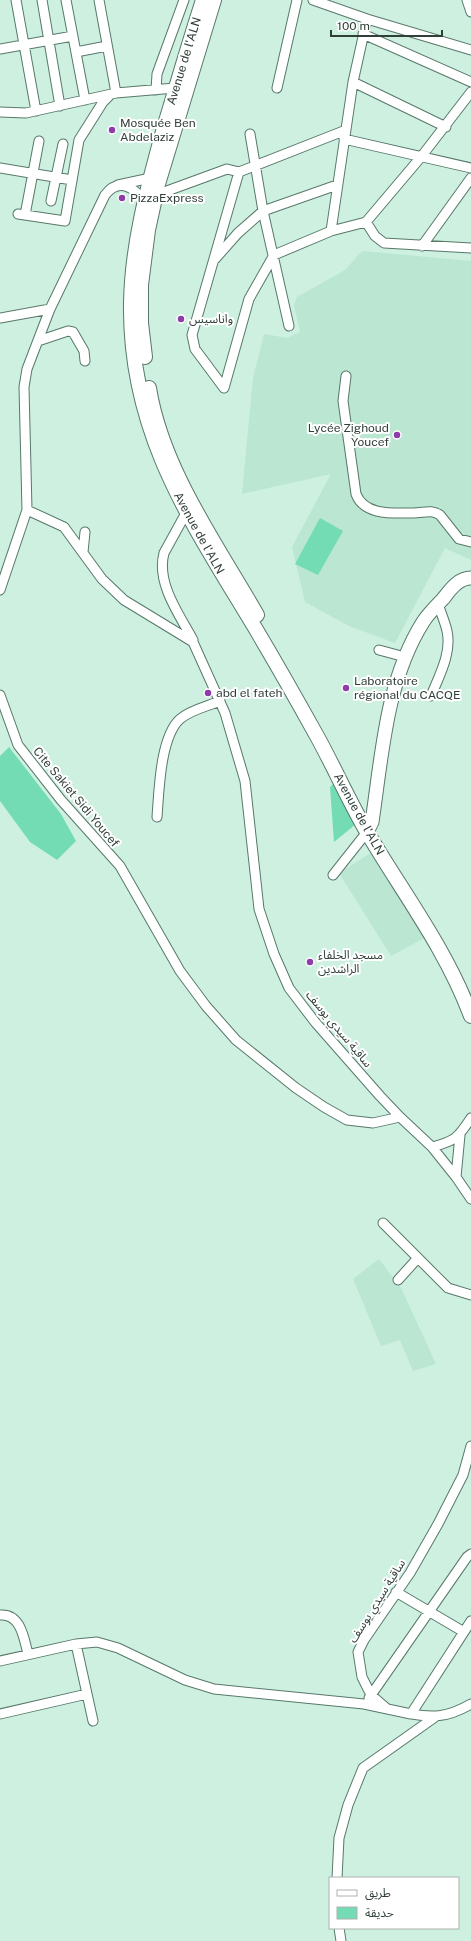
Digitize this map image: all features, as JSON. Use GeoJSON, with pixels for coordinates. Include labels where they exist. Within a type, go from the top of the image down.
{"type":"FeatureCollection","features":[{"type":"Feature","properties":{"kind":"main road","name":"Avenue de l'ALN"},"geometry":{"type":"LineString","coordinates":[[156,176],[175,88],[203,0]]}},
{"type":"Feature","properties":{"kind":"main road"},"geometry":{"type":"LineString","coordinates":[[214,0],[150,198],[148,230],[141,285],[141,323],[150,393],[159,426],[191,510],[329,739],[369,827],[442,934],[471,993]]}},
{"type":"Feature","properties":{"kind":"main road"},"geometry":{"type":"LineString","coordinates":[[369,827],[396,683],[408,647],[423,620],[457,583],[471,578]]}},
{"type":"Feature","properties":{"kind":"main road","name":"Avenue de l'ALN"},"geometry":{"type":"LineString","coordinates":[[369,827],[434,937],[471,1016]]}},
{"type":"Feature","properties":{"kind":"street"},"geometry":{"type":"LineString","coordinates":[[16,0],[36,111]]}},
{"type":"Feature","properties":{"kind":"street"},"geometry":{"type":"LineString","coordinates":[[42,0],[60,106]]}},
{"type":"Feature","properties":{"kind":"street"},"geometry":{"type":"LineString","coordinates":[[66,0],[85,100]]}},
{"type":"Feature","properties":{"kind":"street"},"geometry":{"type":"LineString","coordinates":[[98,0],[107,46],[113,94]]}},
{"type":"Feature","properties":{"kind":"street"},"geometry":{"type":"LineString","coordinates":[[156,90],[157,74],[184,0]]}},
{"type":"Feature","properties":{"kind":"street"},"geometry":{"type":"LineString","coordinates":[[277,88],[297,0]]}},
{"type":"Feature","properties":{"kind":"street"},"geometry":{"type":"LineString","coordinates":[[313,0],[323,2],[367,19],[471,50]]}},
{"type":"Feature","properties":{"kind":"street"},"geometry":{"type":"LineString","coordinates":[[468,0],[471,12]]}},
{"type":"Feature","properties":{"kind":"street"},"geometry":{"type":"LineString","coordinates":[[331,231],[353,82],[367,19]]}},
{"type":"Feature","properties":{"kind":"street"},"geometry":{"type":"LineString","coordinates":[[363,34],[471,82]]}},
{"type":"Feature","properties":{"kind":"street"},"geometry":{"type":"LineString","coordinates":[[0,49],[73,36]]}},
{"type":"Feature","properties":{"kind":"street"},"geometry":{"type":"LineString","coordinates":[[76,52],[107,46]]}},
{"type":"Feature","properties":{"kind":"street"},"geometry":{"type":"LineString","coordinates":[[353,82],[446,127]]}},
{"type":"Feature","properties":{"kind":"street"},"geometry":{"type":"LineString","coordinates":[[0,112],[26,113],[113,94],[175,88]]}},
{"type":"Feature","properties":{"kind":"street"},"geometry":{"type":"LineString","coordinates":[[239,172],[192,335],[195,349],[224,388],[249,299],[274,255],[331,231],[366,222],[446,127],[471,92]]}},
{"type":"Feature","properties":{"kind":"street"},"geometry":{"type":"LineString","coordinates":[[39,141],[34,174],[21,214],[65,221],[79,140],[102,102],[113,94]]}},
{"type":"Feature","properties":{"kind":"street"},"geometry":{"type":"LineString","coordinates":[[250,134],[263,211],[289,326]]}},
{"type":"Feature","properties":{"kind":"street"},"geometry":{"type":"LineString","coordinates":[[117,185],[134,189],[150,198],[227,170],[239,172],[255,164],[345,135],[421,157],[471,168]]}},
{"type":"Feature","properties":{"kind":"street"},"geometry":{"type":"LineString","coordinates":[[51,201],[63,144]]}},
{"type":"Feature","properties":{"kind":"street"},"geometry":{"type":"LineString","coordinates":[[0,168],[72,180]]}},
{"type":"Feature","properties":{"kind":"street"},"geometry":{"type":"LineString","coordinates":[[0,590],[27,510],[24,380],[50,309],[102,199],[111,187],[156,176]]}},
{"type":"Feature","properties":{"kind":"street"},"geometry":{"type":"LineString","coordinates":[[422,246],[471,178]]}},
{"type":"Feature","properties":{"kind":"street"},"geometry":{"type":"LineString","coordinates":[[213,261],[238,233],[263,211],[337,185]]}},
{"type":"Feature","properties":{"kind":"street"},"geometry":{"type":"LineString","coordinates":[[366,222],[375,236],[384,243],[471,248]]}},
{"type":"Feature","properties":{"kind":"street"},"geometry":{"type":"LineString","coordinates":[[0,318],[50,309]]}},
{"type":"Feature","properties":{"kind":"street"},"geometry":{"type":"LineString","coordinates":[[38,341],[68,330],[73,332],[84,351],[85,362]]}},
{"type":"Feature","properties":{"kind":"street"},"geometry":{"type":"LineString","coordinates":[[346,376],[343,401],[358,501],[363,506],[378,512],[436,512],[459,539],[471,542]]}},
{"type":"Feature","properties":{"kind":"street"},"geometry":{"type":"LineString","coordinates":[[27,510],[64,527],[102,579],[124,600],[193,642]]}},
{"type":"Feature","properties":{"kind":"street","name":"ساقية سيدي يوسف"},"geometry":{"type":"LineString","coordinates":[[191,510],[164,553],[162,560],[162,578],[225,713],[245,780],[259,909],[274,954],[289,988],[315,1022],[400,1117],[432,1147],[456,1177],[471,1199]]}},
{"type":"Feature","properties":{"kind":"street"},"geometry":{"type":"LineString","coordinates":[[83,552],[85,532]]}},
{"type":"Feature","properties":{"kind":"street"},"geometry":{"type":"LineString","coordinates":[[431,696],[447,656],[448,643],[447,631],[438,604]]}},
{"type":"Feature","properties":{"kind":"street"},"geometry":{"type":"LineString","coordinates":[[379,650],[405,657]]}},
{"type":"Feature","properties":{"kind":"street","name":"Cite Sakiet Sidi Youcef"},"geometry":{"type":"LineString","coordinates":[[0,695],[18,745],[61,800],[120,866],[180,971],[206,1006],[236,1040],[266,1065],[324,1107],[347,1120],[373,1123],[400,1117]]}},
{"type":"Feature","properties":{"kind":"street"},"geometry":{"type":"LineString","coordinates":[[157,818],[162,765],[171,731],[180,718],[220,702]]}},
{"type":"Feature","properties":{"kind":"street"},"geometry":{"type":"LineString","coordinates":[[333,875],[369,827]]}},
{"type":"Feature","properties":{"kind":"street"},"geometry":{"type":"LineString","coordinates":[[432,1147],[448,1143],[460,1135],[471,1118]]}},
{"type":"Feature","properties":{"kind":"street"},"geometry":{"type":"LineString","coordinates":[[456,1177],[460,1135]]}},
{"type":"Feature","properties":{"kind":"street"},"geometry":{"type":"LineString","coordinates":[[383,1223],[417,1259],[448,1288],[471,1295]]}},
{"type":"Feature","properties":{"kind":"street"},"geometry":{"type":"LineString","coordinates":[[398,1280],[417,1259]]}},
{"type":"Feature","properties":{"kind":"street","name":"ساقية سيدي يوسف"},"geometry":{"type":"LineString","coordinates":[[471,1446],[463,1476],[438,1524],[364,1640],[358,1652],[362,1677],[371,1695],[387,1709],[435,1717],[452,1715],[471,1704]]}},
{"type":"Feature","properties":{"kind":"street"},"geometry":{"type":"LineString","coordinates":[[364,1704],[467,1557],[471,1554]]}},
{"type":"Feature","properties":{"kind":"street"},"geometry":{"type":"LineString","coordinates":[[396,1592],[464,1632]]}},
{"type":"Feature","properties":{"kind":"street"},"geometry":{"type":"LineString","coordinates":[[0,1615],[5,1614],[15,1619],[20,1627],[28,1654]]}},
{"type":"Feature","properties":{"kind":"street"},"geometry":{"type":"LineString","coordinates":[[0,1661],[76,1644],[91,1642],[108,1644],[185,1680],[214,1690],[364,1704],[411,1714],[471,1621]]}},
{"type":"Feature","properties":{"kind":"street"},"geometry":{"type":"LineString","coordinates":[[76,1644],[93,1722]]}},
{"type":"Feature","properties":{"kind":"street"},"geometry":{"type":"LineString","coordinates":[[0,1714],[87,1694]]}},
{"type":"Feature","properties":{"kind":"street"},"geometry":{"type":"LineString","coordinates":[[337,1877],[340,1838],[348,1805],[363,1768],[435,1717]]}},
{"type":"Feature","properties":{"kind":"street"},"geometry":{"type":"LineString","coordinates":[[339,1929],[341,1941]]}},
{"type":"Feature","properties":{"kind":"shaded area","name":"Lycée Zighoud Youcef"},"geometry":{"type":"Polygon","coordinates":[[[362,251],[471,261],[471,560],[445,548],[395,643],[349,626],[305,602],[292,547],[331,474],[242,494],[253,378],[264,334],[287,338],[300,332],[294,305],[297,297],[345,270],[362,251]]]}},
{"type":"Feature","properties":{"kind":"shaded area"},"geometry":{"type":"Polygon","coordinates":[[[377,849],[430,935],[391,956],[339,873],[377,849]]]}},
{"type":"Feature","properties":{"kind":"shaded area"},"geometry":{"type":"Polygon","coordinates":[[[379,1259],[401,1288],[436,1364],[413,1371],[400,1340],[381,1346],[353,1279],[379,1259]]]}},
{"type":"Feature","properties":{"kind":"green space"},"geometry":{"type":"Polygon","coordinates":[[[320,518],[343,531],[318,575],[295,564],[320,518]]]}},
{"type":"Feature","properties":{"kind":"green space"},"geometry":{"type":"Polygon","coordinates":[[[9,747],[61,814],[76,841],[57,860],[30,842],[0,801],[0,756],[9,747]]]}},
{"type":"Feature","properties":{"kind":"green space"},"geometry":{"type":"Polygon","coordinates":[[[334,783],[356,824],[334,842],[330,787],[334,783]]]}},
{"type":"Feature","properties":{"kind":"place","name":"Mosquée Ben Abdelaziz"},"geometry":{"type":"Point","coordinates":[112,130]}},
{"type":"Feature","properties":{"kind":"place","name":"PizzaExpress"},"geometry":{"type":"Point","coordinates":[122,198]}},
{"type":"Feature","properties":{"kind":"place","name":"واناسيس"},"geometry":{"type":"Point","coordinates":[181,319]}},
{"type":"Feature","properties":{"kind":"place","name":"Lycée Zighoud Youcef"},"geometry":{"type":"Point","coordinates":[397,435]}},
{"type":"Feature","properties":{"kind":"place","name":"Laboratoire régional du CACQE"},"geometry":{"type":"Point","coordinates":[346,688]}},
{"type":"Feature","properties":{"kind":"place","name":"abd el fateh"},"geometry":{"type":"Point","coordinates":[208,693]}},
{"type":"Feature","properties":{"kind":"place","name":"مسجد الخلفاء الراشدين"},"geometry":{"type":"Point","coordinates":[310,962]}}]}
